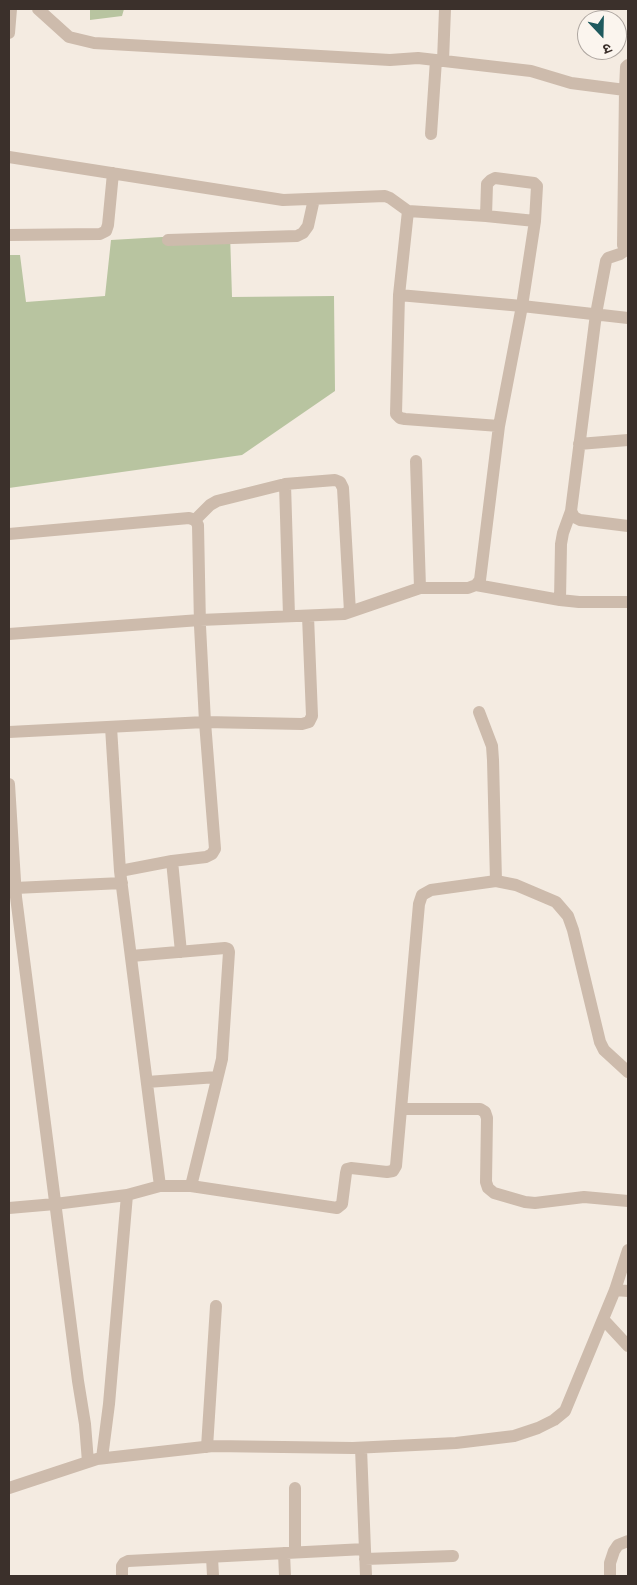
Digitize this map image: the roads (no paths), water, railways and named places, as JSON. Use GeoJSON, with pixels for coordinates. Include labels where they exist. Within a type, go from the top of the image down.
{"type":"FeatureCollection","features":[{"type":"Feature","properties":{"kind":"street"},"geometry":{"type":"LineString","coordinates":[[9,33],[11,9]]}},
{"type":"Feature","properties":{"kind":"street"},"geometry":{"type":"LineString","coordinates":[[38,9],[69,38],[94,43],[380,60],[418,58],[531,71],[571,83],[625,90]]}},
{"type":"Feature","properties":{"kind":"street"},"geometry":{"type":"LineString","coordinates":[[431,134],[445,9]]}},
{"type":"Feature","properties":{"kind":"street"},"geometry":{"type":"LineString","coordinates":[[560,600],[562,533],[571,512],[596,314],[606,261],[608,258],[627,250],[622,245],[625,90],[626,67],[628,65]]}},
{"type":"Feature","properties":{"kind":"street"},"geometry":{"type":"LineString","coordinates":[[9,157],[283,200],[385,196],[408,211],[535,221]]}},
{"type":"Feature","properties":{"kind":"street"},"geometry":{"type":"LineString","coordinates":[[9,234],[100,234],[106,231],[114,173]]}},
{"type":"Feature","properties":{"kind":"street"},"geometry":{"type":"LineString","coordinates":[[476,585],[480,580],[499,426],[522,306],[535,221],[536,186],[534,183],[495,178],[491,180],[487,184],[486,216]]}},
{"type":"Feature","properties":{"kind":"street"},"geometry":{"type":"LineString","coordinates":[[168,240],[296,236],[303,233],[308,226],[314,199]]}},
{"type":"Feature","properties":{"kind":"street"},"geometry":{"type":"LineString","coordinates":[[408,211],[399,295],[396,414],[404,419],[499,426]]}},
{"type":"Feature","properties":{"kind":"street"},"geometry":{"type":"LineString","coordinates":[[399,295],[628,318]]}},
{"type":"Feature","properties":{"kind":"street"},"geometry":{"type":"LineString","coordinates":[[580,444],[628,440]]}},
{"type":"Feature","properties":{"kind":"street"},"geometry":{"type":"LineString","coordinates":[[416,461],[420,588]]}},
{"type":"Feature","properties":{"kind":"street"},"geometry":{"type":"LineString","coordinates":[[195,520],[210,505],[217,501],[285,484],[335,480],[340,482],[343,488],[350,612]]}},
{"type":"Feature","properties":{"kind":"street"},"geometry":{"type":"LineString","coordinates":[[285,484],[289,616]]}},
{"type":"Feature","properties":{"kind":"street"},"geometry":{"type":"LineString","coordinates":[[571,512],[574,517],[580,520],[628,526]]}},
{"type":"Feature","properties":{"kind":"street"},"geometry":{"type":"LineString","coordinates":[[9,534],[189,518],[195,520],[198,525],[205,722],[215,848],[212,854],[206,858],[172,861],[121,877],[15,888]]}},
{"type":"Feature","properties":{"kind":"street"},"geometry":{"type":"LineString","coordinates":[[9,634],[200,620],[344,614],[420,588],[468,588],[476,585],[560,600],[628,602]]}},
{"type":"Feature","properties":{"kind":"street"},"geometry":{"type":"LineString","coordinates":[[9,732],[205,722],[302,724],[309,722],[312,716],[308,616]]}},
{"type":"Feature","properties":{"kind":"street"},"geometry":{"type":"LineString","coordinates":[[479,712],[492,746],[496,881]]}},
{"type":"Feature","properties":{"kind":"street"},"geometry":{"type":"LineString","coordinates":[[111,727],[121,877],[160,1186]]}},
{"type":"Feature","properties":{"kind":"street"},"geometry":{"type":"LineString","coordinates":[[9,784],[12,874],[85,1424],[88,1462]]}},
{"type":"Feature","properties":{"kind":"street"},"geometry":{"type":"LineString","coordinates":[[172,861],[181,952]]}},
{"type":"Feature","properties":{"kind":"street"},"geometry":{"type":"LineString","coordinates":[[9,1208],[126,1195],[160,1186],[191,1186],[337,1208],[342,1204],[348,1169],[393,1171],[396,1166],[419,904],[422,895],[431,890],[496,881],[516,885],[556,902],[568,916],[573,930],[600,1042],[604,1050],[628,1072]]}},
{"type":"Feature","properties":{"kind":"street"},"geometry":{"type":"LineString","coordinates":[[131,956],[228,948],[222,1059],[191,1186]]}},
{"type":"Feature","properties":{"kind":"street"},"geometry":{"type":"LineString","coordinates":[[147,1082],[217,1077]]}},
{"type":"Feature","properties":{"kind":"street"},"geometry":{"type":"LineString","coordinates":[[401,1109],[480,1108],[485,1112],[487,1118],[486,1182],[488,1188],[494,1193],[524,1202],[535,1203],[584,1197],[628,1201]]}},
{"type":"Feature","properties":{"kind":"street"},"geometry":{"type":"LineString","coordinates":[[102,1458],[109,1404],[126,1195]]}},
{"type":"Feature","properties":{"kind":"street"},"geometry":{"type":"LineString","coordinates":[[9,1488],[102,1458],[207,1447],[361,1448],[456,1443],[514,1436],[538,1428],[566,1411],[628,1250]]}},
{"type":"Feature","properties":{"kind":"street"},"geometry":{"type":"LineString","coordinates":[[614,1290],[628,1291]]}},
{"type":"Feature","properties":{"kind":"street"},"geometry":{"type":"LineString","coordinates":[[207,1447],[216,1306]]}},
{"type":"Feature","properties":{"kind":"street"},"geometry":{"type":"LineString","coordinates":[[603,1319],[628,1346]]}},
{"type":"Feature","properties":{"kind":"street"},"geometry":{"type":"LineString","coordinates":[[361,1448],[366,1576]]}},
{"type":"Feature","properties":{"kind":"street"},"geometry":{"type":"LineString","coordinates":[[285,1576],[290,1553],[294,1488]]}},
{"type":"Feature","properties":{"kind":"street"},"geometry":{"type":"LineString","coordinates":[[610,1576],[610,1563],[614,1551],[618,1545],[628,1541]]}},
{"type":"Feature","properties":{"kind":"street"},"geometry":{"type":"LineString","coordinates":[[122,1576],[122,1566],[128,1561],[290,1553],[453,1556]]}},
{"type":"Feature","properties":{"kind":"street"},"geometry":{"type":"LineString","coordinates":[[212,1557],[213,1576]]}}]}
